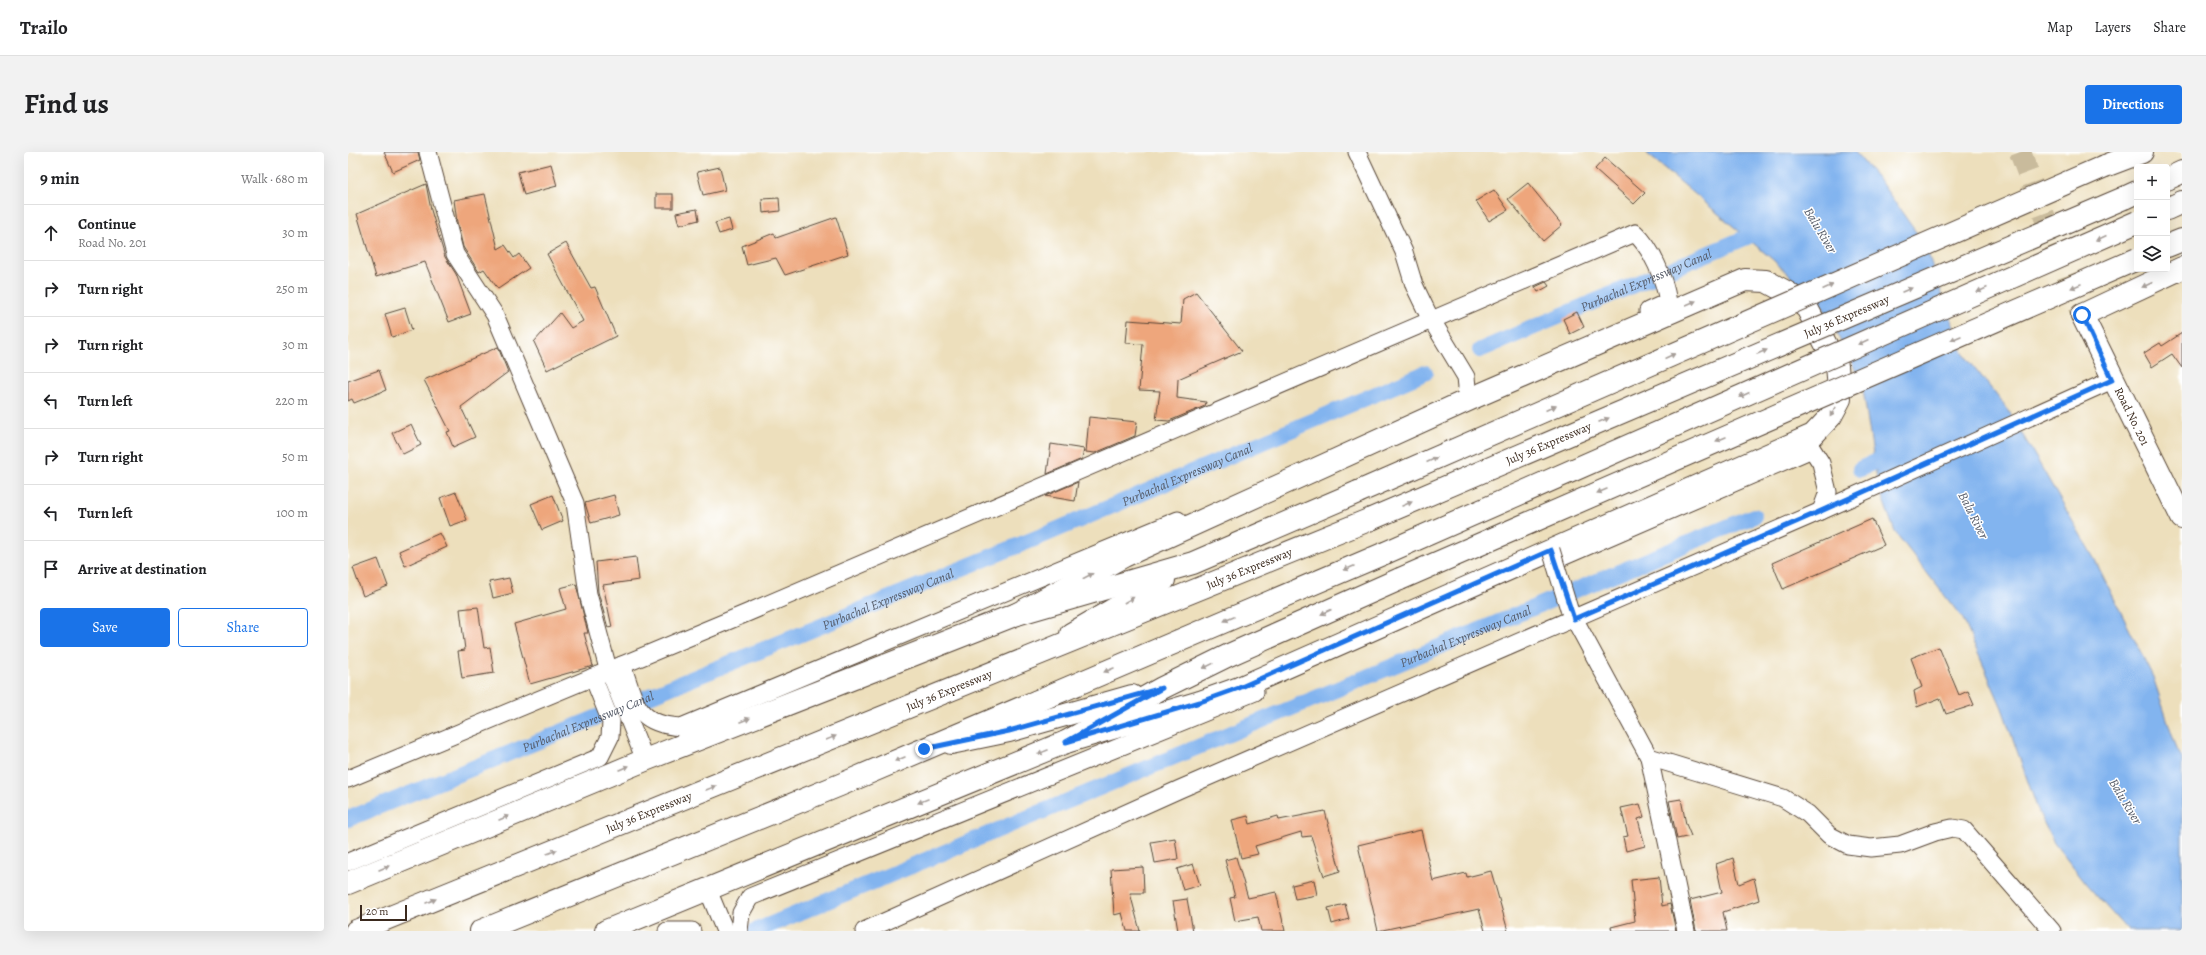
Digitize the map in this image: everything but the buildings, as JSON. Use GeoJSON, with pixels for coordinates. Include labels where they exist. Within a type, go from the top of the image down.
{"type":"FeatureCollection","features":[{"type":"Feature","properties":{"kind":"main road"},"geometry":{"type":"LineString","coordinates":[[2104,166],[2124,152]]}},
{"type":"Feature","properties":{"kind":"main road"},"geometry":{"type":"LineString","coordinates":[[1035,655],[1193,563],[2104,166],[2142,152]]}},
{"type":"Feature","properties":{"kind":"main road"},"geometry":{"type":"LineString","coordinates":[[2170,178],[2182,172]]}},
{"type":"Feature","properties":{"kind":"main road","name":"July 36 Expressway"},"geometry":{"type":"LineString","coordinates":[[356,931],[1371,519],[2130,195]]}},
{"type":"Feature","properties":{"kind":"main road"},"geometry":{"type":"LineString","coordinates":[[2170,208],[2182,202]]}},
{"type":"Feature","properties":{"kind":"main road"},"geometry":{"type":"LineString","coordinates":[[481,931],[924,749],[1385,553],[2134,223]]}},
{"type":"Feature","properties":{"kind":"main road"},"geometry":{"type":"LineString","coordinates":[[2170,245],[2182,240]]}},
{"type":"Feature","properties":{"kind":"main road"},"geometry":{"type":"LineString","coordinates":[[606,931],[712,899],[1066,742],[1162,688],[1229,655],[1400,579],[2134,260]]}},
{"type":"Feature","properties":{"kind":"main road","name":"Road No. 201"},"geometry":{"type":"LineString","coordinates":[[2182,268],[2082,315],[2112,380],[2182,518]]}},
{"type":"Feature","properties":{"kind":"main road"},"geometry":{"type":"LineString","coordinates":[[1017,614],[1124,556],[1466,397],[1745,280],[1766,281],[1788,293],[1807,308],[1837,366],[1840,383],[1840,400],[1831,416],[1813,435],[1553,556],[1239,688],[1200,702],[1066,742]]}},
{"type":"Feature","properties":{"kind":"main road"},"geometry":{"type":"LineString","coordinates":[[348,883],[645,760],[1017,614],[1193,563]]}},
{"type":"Feature","properties":{"kind":"main road"},"geometry":{"type":"LineString","coordinates":[[924,749],[1009,731],[1162,688]]}},
{"type":"Feature","properties":{"kind":"street"},"geometry":{"type":"LineString","coordinates":[[428,152],[455,254],[495,315],[575,504],[588,594],[645,760]]}},
{"type":"Feature","properties":{"kind":"street"},"geometry":{"type":"LineString","coordinates":[[1357,152],[1404,252],[1414,285],[1432,320],[1463,368],[1466,377],[1466,397]]}},
{"type":"Feature","properties":{"kind":"street"},"geometry":{"type":"LineString","coordinates":[[348,779],[614,670],[1635,233],[1647,245],[1666,292],[1668,302],[1466,397],[1160,528],[681,727],[666,726],[649,720],[637,709],[614,670]]}},
{"type":"Feature","properties":{"kind":"street"},"geometry":{"type":"LineString","coordinates":[[864,931],[1571,614],[1824,510],[2112,380]]}},
{"type":"Feature","properties":{"kind":"street"},"geometry":{"type":"LineString","coordinates":[[739,931],[741,913],[750,897],[1235,701],[1553,556],[1812,449],[1821,463],[1828,492],[1824,510]]}},
{"type":"Feature","properties":{"kind":"street"},"geometry":{"type":"LineString","coordinates":[[1553,556],[1571,614],[1649,757],[1686,931]]}},
{"type":"Feature","properties":{"kind":"street"},"geometry":{"type":"LineString","coordinates":[[348,862],[600,757],[610,737],[611,722],[594,677]]}},
{"type":"Feature","properties":{"kind":"street"},"geometry":{"type":"LineString","coordinates":[[1649,757],[1783,798],[1808,814],[1829,835],[1848,845],[1871,848],[1900,845],[1935,832],[1952,828],[1964,830],[2052,931]]}},
{"type":"Feature","properties":{"kind":"street"},"geometry":{"type":"LineString","coordinates":[[712,899],[725,931]]}},
{"type":"Feature","properties":{"kind":"street"},"geometry":{"type":"LineString","coordinates":[[668,930],[692,931]]}},
{"type":"Feature","properties":{"kind":"water","name":"Balu River"},"geometry":{"type":"Polygon","coordinates":[[[1645,152],[1855,152],[1880,181],[1925,245],[1963,353],[2009,411],[2095,560],[2153,677],[2177,749],[2182,758],[2182,931],[2128,931],[2087,885],[2054,843],[2039,813],[2002,708],[1963,619],[1895,532],[1878,486],[1862,383],[1823,307],[1772,259],[1645,152]]]}},
{"type":"Feature","properties":{"kind":"waterway","name":"Purbachal Expressway Canal"},"geometry":{"type":"LineString","coordinates":[[1480,350],[1766,229]]}},
{"type":"Feature","properties":{"kind":"waterway","name":"Purbachal Expressway Canal"},"geometry":{"type":"LineString","coordinates":[[348,819],[1044,535],[1425,373]]}},
{"type":"Feature","properties":{"kind":"waterway","name":"Purbachal Expressway Canal"},"geometry":{"type":"LineString","coordinates":[[1860,469],[1895,453]]}},
{"type":"Feature","properties":{"kind":"waterway","name":"Purbachal Expressway Canal"},"geometry":{"type":"LineString","coordinates":[[755,931],[1754,516]]}},
{"type":"Feature","properties":{"kind":"tunnel"},"geometry":{"type":"LineString","coordinates":[[2020,152],[2082,315]]}},
{"type":"Feature","properties":{"kind":"route"},"geometry":{"type":"LineString","coordinates":[[924,749],[1009,731],[1162,688],[1066,742],[1200,702],[1239,688],[1551,550],[1569,609],[1574,619],[1821,511],[2112,380],[2082,315]]}}]}
